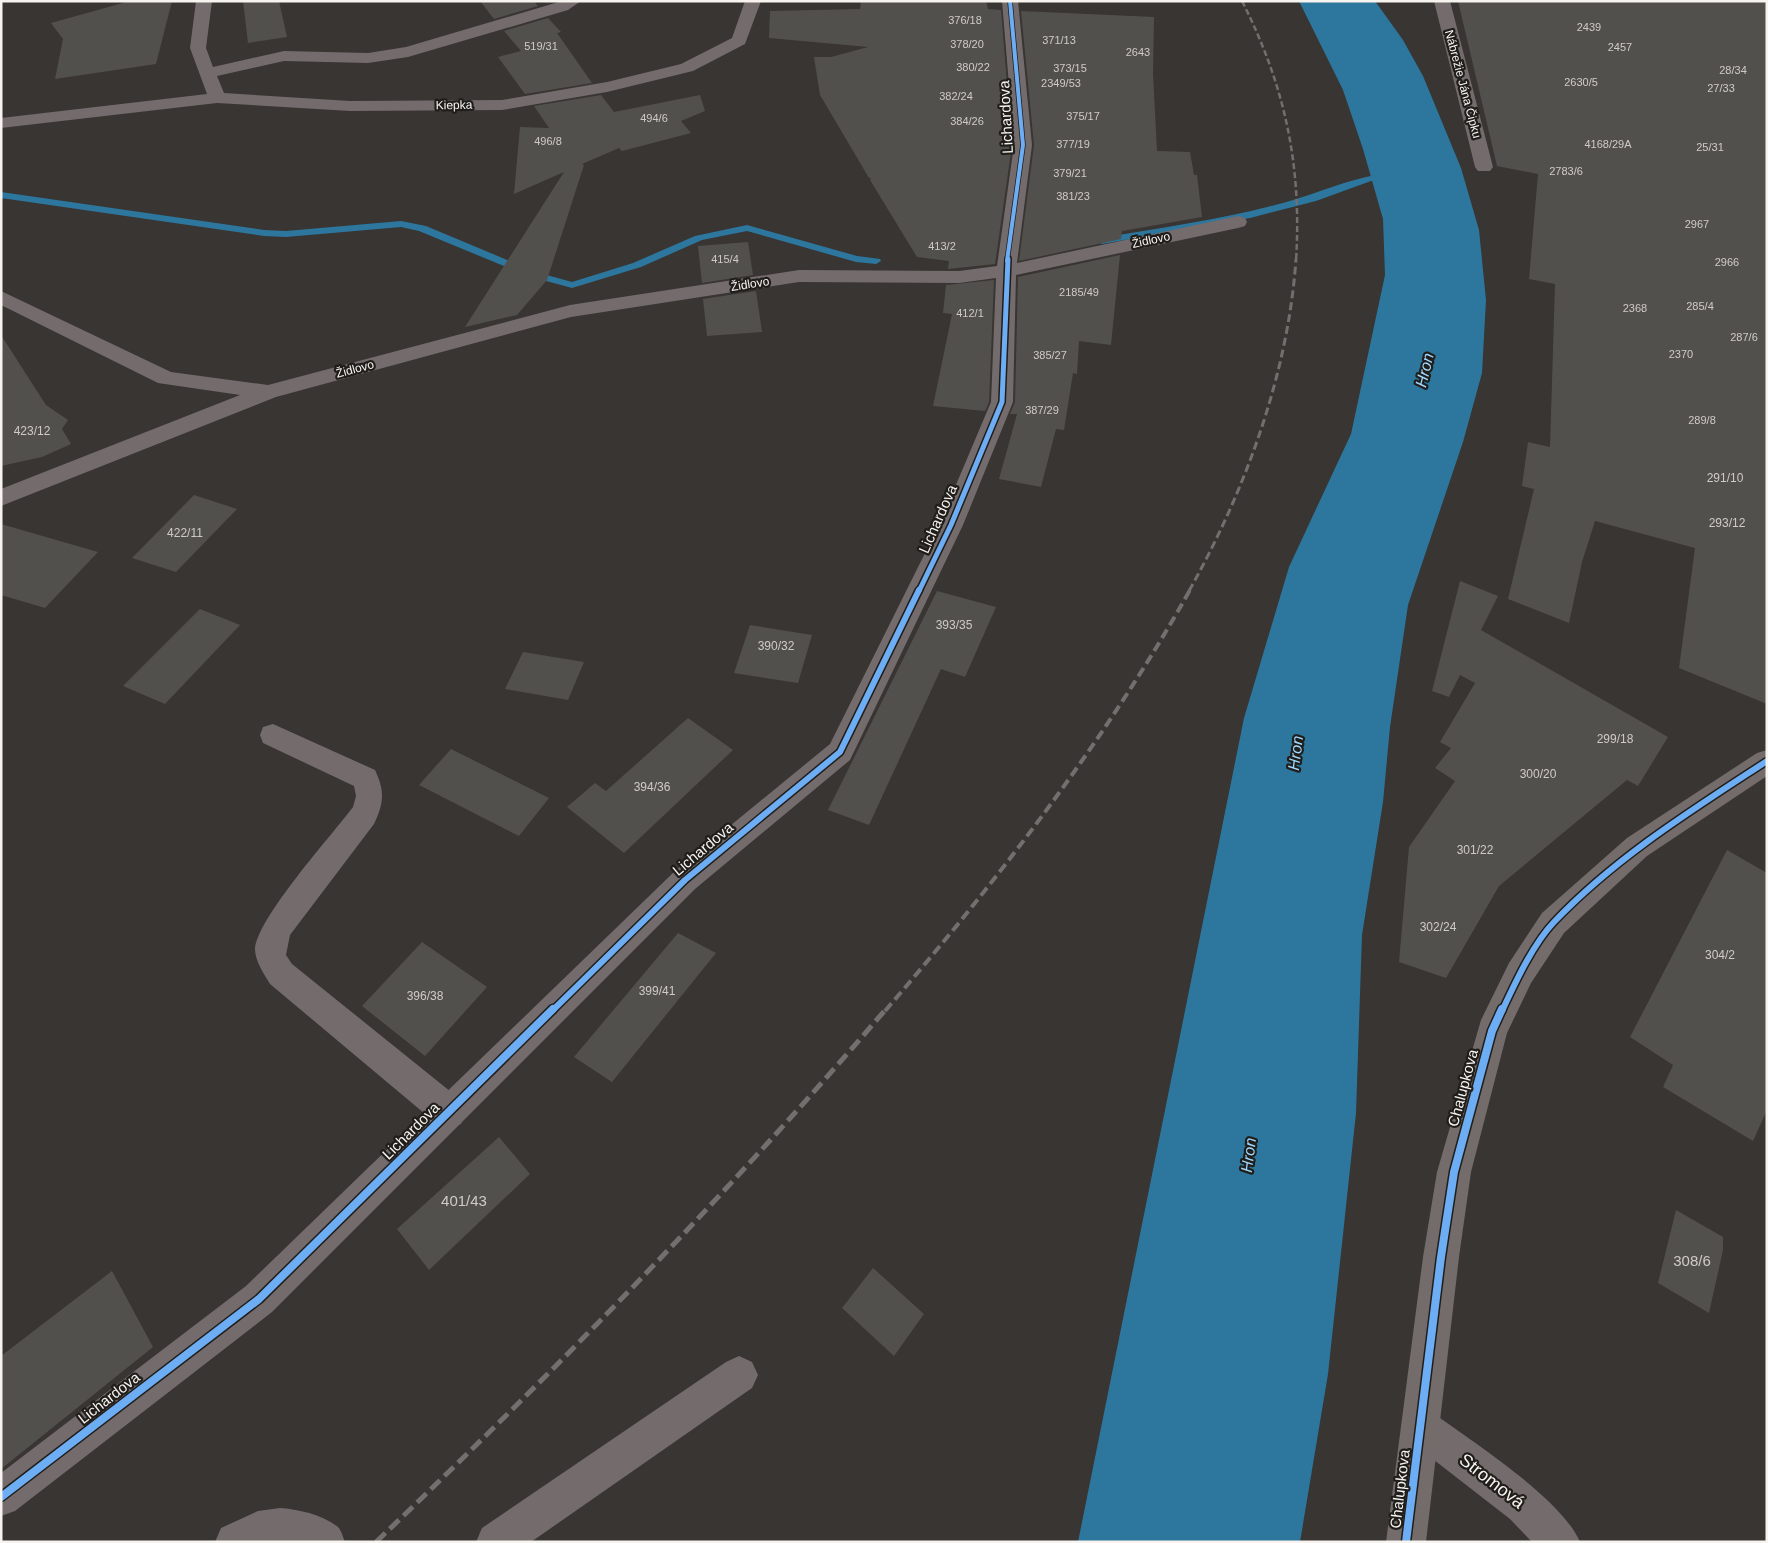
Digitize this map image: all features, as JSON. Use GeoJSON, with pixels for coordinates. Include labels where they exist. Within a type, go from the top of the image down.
{"type":"FeatureCollection","features":[{"type":"Feature","properties":{"kind":"main road","name":"Chalupkova"},"geometry":{"type":"LineString","coordinates":[[1406,1542],[1454,1172],[1492,1031],[1520,973],[1553,924],[1636,847],[1767,761]]}},
{"type":"Feature","properties":{"kind":"street"},"geometry":{"type":"LineString","coordinates":[[204,1],[198,48],[217,98]]}},
{"type":"Feature","properties":{"kind":"street"},"geometry":{"type":"LineString","coordinates":[[208,73],[284,56],[368,58],[408,52],[563,7],[574,1]]}},
{"type":"Feature","properties":{"kind":"street","name":"Kiepka"},"geometry":{"type":"LineString","coordinates":[[1,123],[217,98],[350,106],[502,104],[607,87],[687,68],[738,41],[753,1]]}},
{"type":"Feature","properties":{"kind":"street","name":"Lichardova"},"geometry":{"type":"LineString","coordinates":[[1,1497],[259,1299],[685,880],[840,752],[951,525],[1002,402],[1006,271],[1023,145],[1010,1]]}},
{"type":"Feature","properties":{"kind":"street","name":"Nábrežie Jána Čipku"},"geometry":{"type":"LineString","coordinates":[[1442,1],[1452,50],[1484,168]]}},
{"type":"Feature","properties":{"kind":"street","name":"Židlovo"},"geometry":{"type":"LineString","coordinates":[[3,499],[269,392],[570,311],[799,276],[959,277],[1006,271],[1238,222]]}},
{"type":"Feature","properties":{"kind":"street","name":"Židlovo"},"geometry":{"type":"LineString","coordinates":[[1,297],[166,378],[269,392]]}},
{"type":"Feature","properties":{"kind":"street"},"geometry":{"type":"LineString","coordinates":[[273,735],[366,778],[370,788],[371,800],[364,815],[278,926],[269,947],[270,957],[281,974],[449,1112]]}},
{"type":"Feature","properties":{"kind":"street"},"geometry":{"type":"LineString","coordinates":[[496,1542],[739,1375]]}},
{"type":"Feature","properties":{"kind":"street","name":"Stromová"},"geometry":{"type":"LineString","coordinates":[[1420,1426],[1524,1505],[1560,1542]]}},
{"type":"Feature","properties":{"kind":"street"},"geometry":{"type":"LineString","coordinates":[[234,1542],[258,1529],[294,1527],[325,1542]]}},
{"type":"Feature","properties":{"kind":"water","name":"Hron"},"geometry":{"type":"Polygon","coordinates":[[[1299,1],[1375,1],[1403,40],[1423,76],[1461,168],[1479,230],[1486,300],[1482,373],[1463,442],[1408,605],[1390,727],[1383,802],[1362,935],[1356,1113],[1328,1374],[1300,1542],[1078,1542],[1244,718],[1289,567],[1351,434],[1385,275],[1383,219],[1363,149],[1343,90],[1299,1]]]}},
{"type":"Feature","properties":{"kind":"building"},"geometry":{"type":"Polygon","coordinates":[[[130,1],[172,1],[156,64],[55,79],[63,39],[51,23],[130,1]]]}},
{"type":"Feature","properties":{"kind":"building"},"geometry":{"type":"Polygon","coordinates":[[[243,1],[279,1],[287,37],[248,43],[243,1]]]}},
{"type":"Feature","properties":{"kind":"building"},"geometry":{"type":"Polygon","coordinates":[[[480,1],[534,1],[538,6],[494,19],[480,1]]]}},
{"type":"Feature","properties":{"kind":"building"},"geometry":{"type":"Polygon","coordinates":[[[861,1],[986,1],[988,9],[1001,10],[1012,145],[995,264],[948,269],[949,261],[917,257],[820,95],[814,57],[831,57],[868,47],[769,38],[770,11],[860,9],[861,1]]]}},
{"type":"Feature","properties":{"kind":"building"},"geometry":{"type":"Polygon","coordinates":[[[1458,1],[1767,1],[1767,704],[1679,668],[1695,548],[1595,521],[1582,562],[1569,623],[1508,599],[1534,489],[1522,486],[1528,442],[1550,447],[1555,284],[1529,279],[1538,174],[1497,166],[1458,1]]]}},
{"type":"Feature","properties":{"kind":"building"},"geometry":{"type":"Polygon","coordinates":[[[1021,11],[1154,17],[1153,74],[1157,151],[1190,152],[1194,175],[1197,175],[1202,217],[1122,231],[1121,239],[1019,261],[1034,145],[1021,11]]]}},
{"type":"Feature","properties":{"kind":"building"},"geometry":{"type":"Polygon","coordinates":[[[548,18],[561,32],[557,33],[592,83],[525,94],[498,57],[521,51],[504,31],[548,18]]]}},
{"type":"Feature","properties":{"kind":"building"},"geometry":{"type":"Polygon","coordinates":[[[601,95],[614,112],[700,95],[705,111],[681,121],[691,133],[622,151],[619,148],[582,164],[584,165],[547,280],[517,315],[465,327],[564,172],[514,194],[520,127],[549,128],[534,106],[601,95]]]}},
{"type":"Feature","properties":{"kind":"building"},"geometry":{"type":"Polygon","coordinates":[[[748,242],[753,275],[702,283],[698,246],[748,242]]]}},
{"type":"Feature","properties":{"kind":"building"},"geometry":{"type":"Polygon","coordinates":[[[1120,255],[1111,345],[1079,341],[1077,374],[1073,373],[1064,430],[1056,429],[1041,487],[999,479],[1017,414],[1010,414],[1015,402],[1018,277],[1120,255]]]}},
{"type":"Feature","properties":{"kind":"building"},"geometry":{"type":"Polygon","coordinates":[[[994,280],[989,402],[985,411],[933,406],[952,314],[943,313],[946,285],[994,280]]]}},
{"type":"Feature","properties":{"kind":"building"},"geometry":{"type":"Polygon","coordinates":[[[756,291],[762,332],[707,336],[703,299],[756,291]]]}},
{"type":"Feature","properties":{"kind":"building"},"geometry":{"type":"Polygon","coordinates":[[[1,335],[46,405],[68,420],[62,429],[71,444],[42,457],[1,466],[1,335]]]}},
{"type":"Feature","properties":{"kind":"building"},"geometry":{"type":"Polygon","coordinates":[[[194,495],[237,509],[176,572],[132,558],[194,495]]]}},
{"type":"Feature","properties":{"kind":"building"},"geometry":{"type":"Polygon","coordinates":[[[1,524],[98,552],[45,608],[1,595],[1,524]]]}},
{"type":"Feature","properties":{"kind":"building"},"geometry":{"type":"Polygon","coordinates":[[[1460,581],[1498,596],[1481,630],[1668,737],[1638,786],[1627,780],[1499,886],[1446,978],[1399,962],[1409,847],[1455,781],[1435,768],[1451,748],[1440,742],[1475,683],[1460,675],[1449,697],[1432,691],[1460,581]]]}},
{"type":"Feature","properties":{"kind":"building"},"geometry":{"type":"Polygon","coordinates":[[[937,591],[996,607],[965,677],[941,669],[869,825],[828,810],[937,591]]]}},
{"type":"Feature","properties":{"kind":"building"},"geometry":{"type":"Polygon","coordinates":[[[200,609],[240,625],[165,704],[123,686],[200,609]]]}},
{"type":"Feature","properties":{"kind":"building"},"geometry":{"type":"Polygon","coordinates":[[[750,625],[812,635],[798,683],[734,673],[750,625]]]}},
{"type":"Feature","properties":{"kind":"building"},"geometry":{"type":"Polygon","coordinates":[[[523,652],[584,662],[568,700],[505,689],[523,652]]]}},
{"type":"Feature","properties":{"kind":"building"},"geometry":{"type":"Polygon","coordinates":[[[688,718],[733,750],[624,853],[567,807],[595,783],[606,791],[688,718]]]}},
{"type":"Feature","properties":{"kind":"building"},"geometry":{"type":"Polygon","coordinates":[[[451,749],[549,798],[519,836],[419,785],[451,749]]]}},
{"type":"Feature","properties":{"kind":"building"},"geometry":{"type":"Polygon","coordinates":[[[1727,850],[1767,873],[1767,1110],[1753,1141],[1663,1087],[1673,1065],[1630,1037],[1727,850]]]}},
{"type":"Feature","properties":{"kind":"building"},"geometry":{"type":"Polygon","coordinates":[[[678,933],[716,953],[612,1082],[574,1057],[678,933]]]}},
{"type":"Feature","properties":{"kind":"building"},"geometry":{"type":"Polygon","coordinates":[[[422,942],[487,987],[425,1056],[362,1006],[422,942]]]}},
{"type":"Feature","properties":{"kind":"building"},"geometry":{"type":"Polygon","coordinates":[[[499,1137],[530,1174],[429,1270],[397,1229],[499,1137]]]}},
{"type":"Feature","properties":{"kind":"building"},"geometry":{"type":"Polygon","coordinates":[[[1676,1210],[1723,1237],[1723,1250],[1709,1313],[1658,1283],[1676,1210]]]}},
{"type":"Feature","properties":{"kind":"building"},"geometry":{"type":"Polygon","coordinates":[[[873,1268],[924,1314],[894,1356],[842,1308],[873,1268]]]}},
{"type":"Feature","properties":{"kind":"building"},"geometry":{"type":"Polygon","coordinates":[[[112,1271],[153,1347],[1,1469],[1,1356],[112,1271]]]}},
{"type":"Feature","properties":{"kind":"waterway"},"geometry":{"type":"LineString","coordinates":[[1102,241],[1250,215],[1312,199],[1369,178],[1389,176]]}},
{"type":"Feature","properties":{"kind":"waterway"},"geometry":{"type":"LineString","coordinates":[[1,195],[264,233],[286,234],[370,225],[401,224],[422,228],[532,274],[572,285],[637,265],[699,238],[747,228],[856,259],[876,261]]}},
{"type":"Feature","properties":{"kind":"railway"},"geometry":{"type":"LineString","coordinates":[[1242,1],[1269,64],[1280,95],[1287,127],[1293,159],[1296,192],[1296,261]]}},
{"type":"Feature","properties":{"kind":"railway"},"geometry":{"type":"LineString","coordinates":[[1189,591],[1228,513],[1260,431],[1284,346],[1296,259]]}},
{"type":"Feature","properties":{"kind":"railway"},"geometry":{"type":"LineString","coordinates":[[885,1011],[1009,860],[1048,808],[1122,701],[1190,590]]}},
{"type":"Feature","properties":{"kind":"railway"},"geometry":{"type":"LineString","coordinates":[[376,1542],[638,1282],[764,1147],[886,1009]]}},
{"type":"Feature","properties":{"kind":"cycle path"},"geometry":{"type":"LineString","coordinates":[[1,1497],[259,1299],[685,880],[840,752],[951,525],[1002,402],[1006,271],[1023,145],[1010,1]]}},
{"type":"Feature","properties":{"kind":"cycle path"},"geometry":{"type":"LineString","coordinates":[[1406,1542],[1441,1257],[1454,1172],[1492,1031],[1520,973],[1553,923],[1637,847],[1767,761]]}}]}
